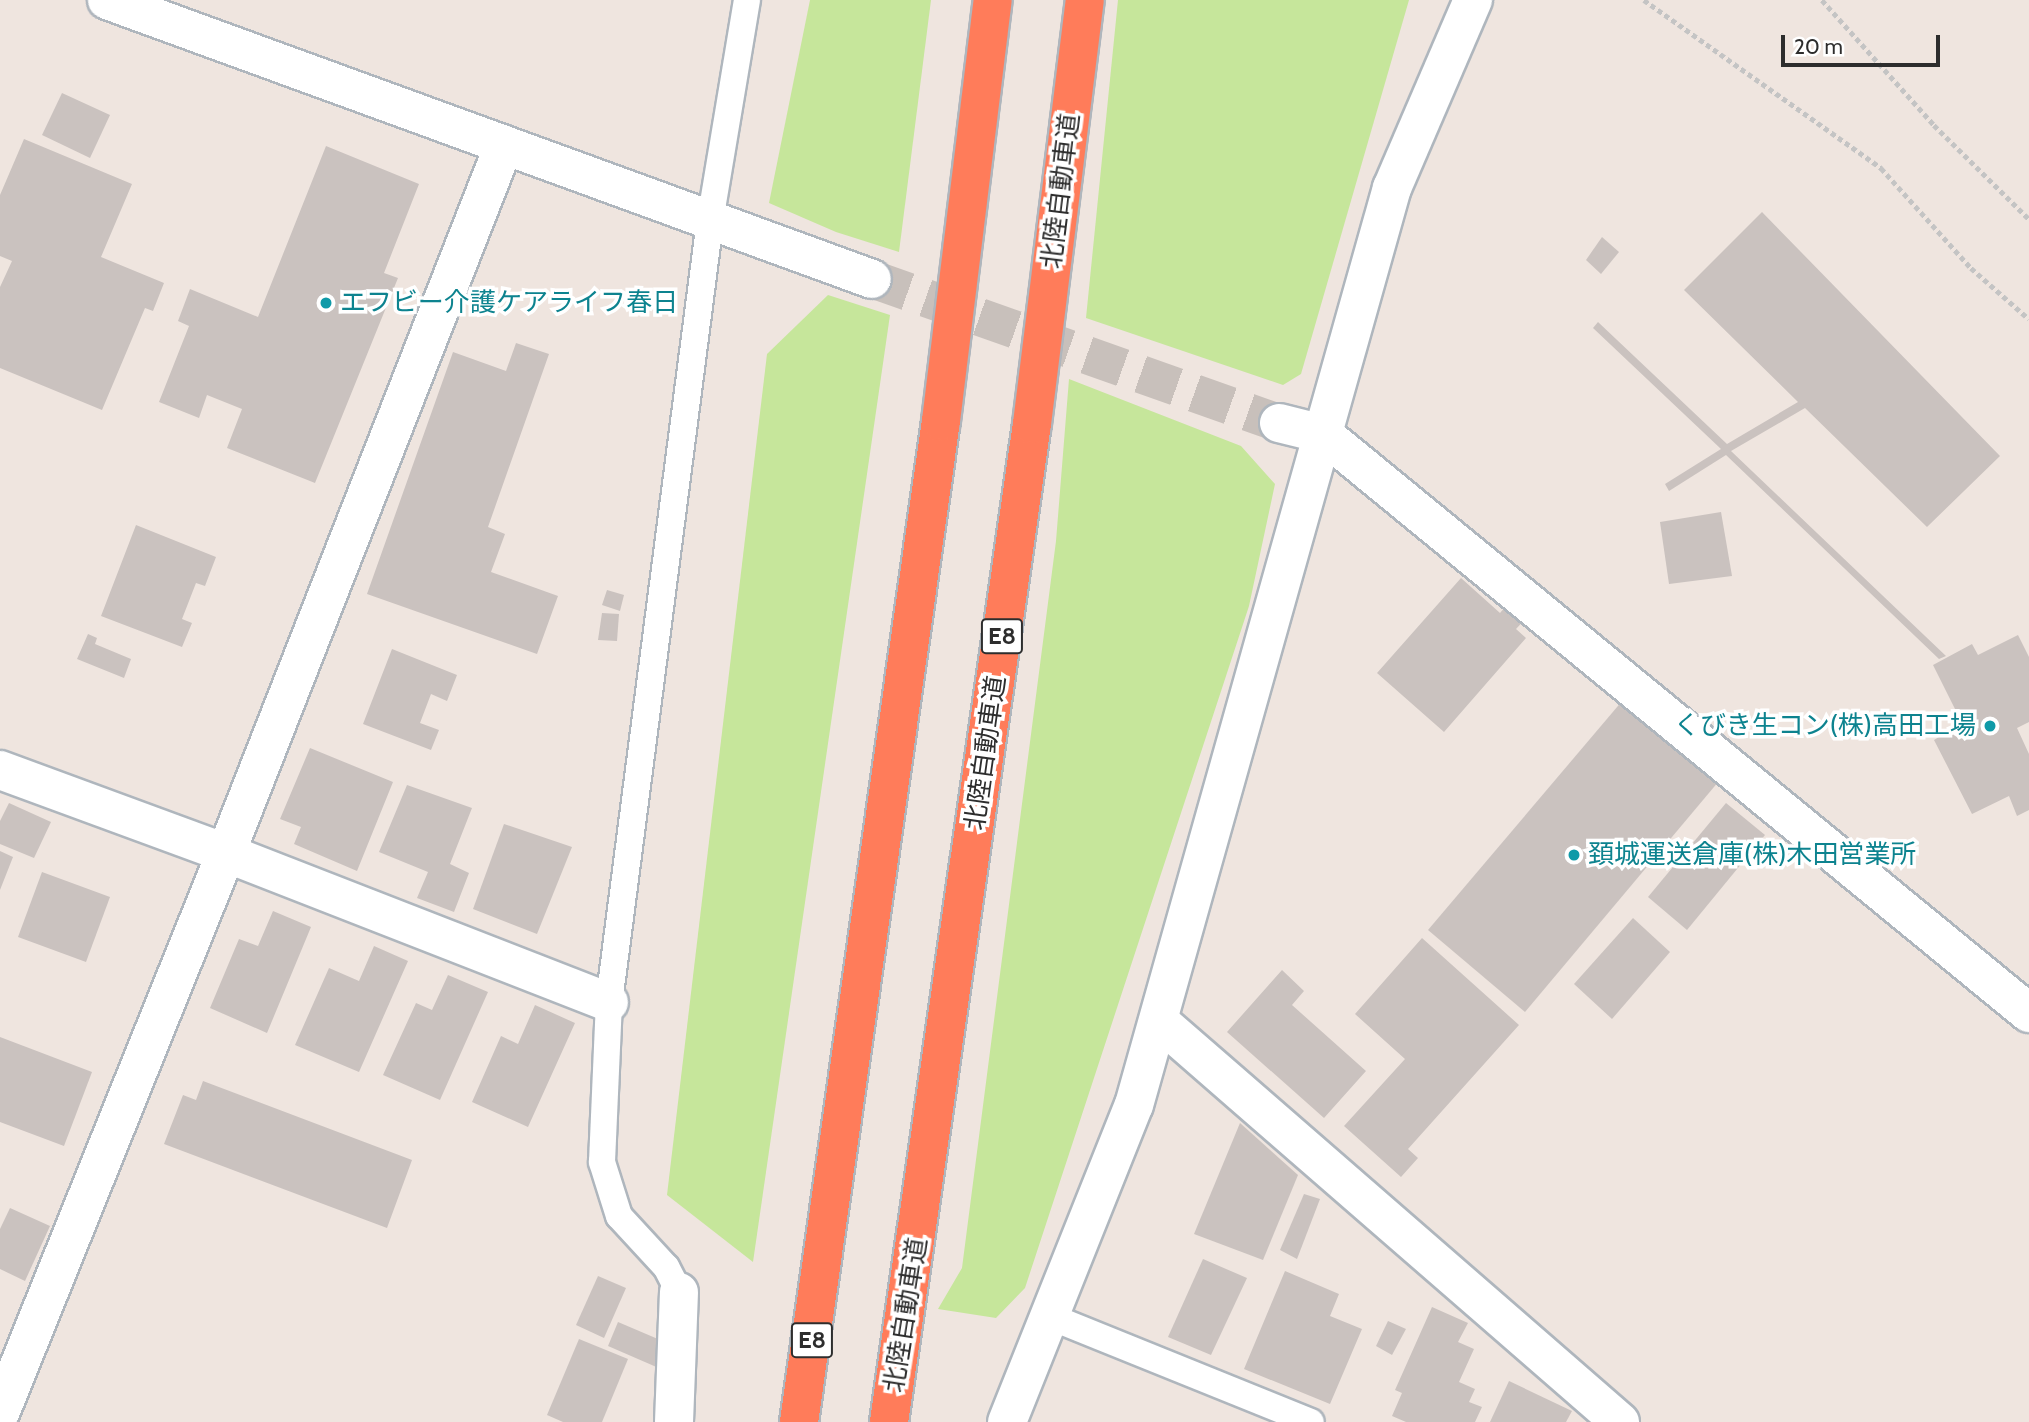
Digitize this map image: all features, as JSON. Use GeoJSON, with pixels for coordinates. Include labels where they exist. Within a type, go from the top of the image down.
{"type":"FeatureCollection","features":[{"type":"Feature","properties":{"kind":"highway","name":"E8"},"geometry":{"type":"LineString","coordinates":[[799,1422],[825,1257],[942,421],[993,0]]}},
{"type":"Feature","properties":{"kind":"highway","name":"北陸自動車道"},"geometry":{"type":"LineString","coordinates":[[889,1422],[913,1271],[1032,424],[1085,0]]}},
{"type":"Feature","properties":{"kind":"street"},"geometry":{"type":"LineString","coordinates":[[107,0],[872,279]]}},
{"type":"Feature","properties":{"kind":"street"},"geometry":{"type":"LineString","coordinates":[[1007,1422],[1134,1105],[1392,188],[1473,0]]}},
{"type":"Feature","properties":{"kind":"street"},"geometry":{"type":"LineString","coordinates":[[0,1413],[226,853],[504,145]]}},
{"type":"Feature","properties":{"kind":"street"},"geometry":{"type":"LineString","coordinates":[[1279,423],[1323,434],[2029,1013]]}},
{"type":"Feature","properties":{"kind":"street"},"geometry":{"type":"LineString","coordinates":[[0,770],[226,853],[609,1002]]}},
{"type":"Feature","properties":{"kind":"street"},"geometry":{"type":"LineString","coordinates":[[1159,1021],[1620,1422]]}},
{"type":"Feature","properties":{"kind":"street"},"geometry":{"type":"LineString","coordinates":[[674,1422],[679,1292]]}},
{"type":"Feature","properties":{"kind":"lane"},"geometry":{"type":"LineString","coordinates":[[679,1292],[666,1267],[619,1216],[602,1162],[609,1002],[710,221],[747,0]]}},
{"type":"Feature","properties":{"kind":"lane"},"geometry":{"type":"LineString","coordinates":[[1051,1317],[1311,1422]]}},
{"type":"Feature","properties":{"kind":"path"},"geometry":{"type":"LineString","coordinates":[[1644,0],[1881,168],[1970,268],[2029,319]]}},
{"type":"Feature","properties":{"kind":"path"},"geometry":{"type":"LineString","coordinates":[[1822,0],[1934,125],[2029,219]]}},
{"type":"Feature","properties":{"kind":"green space"},"geometry":{"type":"Polygon","coordinates":[[[810,0],[931,0],[899,252],[836,232],[769,203],[810,0]]]}},
{"type":"Feature","properties":{"kind":"green space"},"geometry":{"type":"Polygon","coordinates":[[[1118,0],[1409,0],[1301,374],[1283,385],[1086,318],[1118,0]]]}},
{"type":"Feature","properties":{"kind":"green space"},"geometry":{"type":"Polygon","coordinates":[[[828,295],[890,315],[753,1262],[667,1195],[767,354],[828,295]]]}},
{"type":"Feature","properties":{"kind":"green space"},"geometry":{"type":"Polygon","coordinates":[[[1069,379],[1241,446],[1275,484],[1249,606],[1025,1288],[996,1318],[938,1309],[962,1268],[1056,541],[1069,379]]]}},
{"type":"Feature","properties":{"kind":"building"},"geometry":{"type":"Polygon","coordinates":[[[62,93],[110,115],[90,158],[42,135],[62,93]]]}},
{"type":"Feature","properties":{"kind":"building"},"geometry":{"type":"Polygon","coordinates":[[[24,139],[132,184],[101,257],[164,283],[153,311],[145,308],[102,410],[0,368],[0,287],[12,261],[0,256],[0,195],[24,139]]]}},
{"type":"Feature","properties":{"kind":"building","name":"エフビー介護ケアライフ春日"},"geometry":{"type":"Polygon","coordinates":[[[326,146],[419,184],[384,273],[398,278],[315,483],[227,448],[242,409],[207,395],[199,418],[159,402],[189,326],[178,321],[190,289],[258,317],[326,146]]]}},
{"type":"Feature","properties":{"kind":"building"},"geometry":{"type":"Polygon","coordinates":[[[1762,212],[2000,456],[1927,527],[1805,408],[1731,451],[1946,656],[1939,659],[1726,455],[1669,491],[1665,484],[1721,449],[1593,328],[1598,322],[1727,444],[1798,402],[1684,290],[1762,212]]]}},
{"type":"Feature","properties":{"kind":"building"},"geometry":{"type":"Polygon","coordinates":[[[1602,237],[1619,252],[1601,274],[1586,260],[1602,237]]]}},
{"type":"Feature","properties":{"kind":"building"},"geometry":{"type":"Polygon","coordinates":[[[516,343],[549,354],[488,527],[505,534],[491,572],[558,596],[537,654],[367,594],[453,352],[506,371],[516,343]]]}},
{"type":"Feature","properties":{"kind":"building"},"geometry":{"type":"Polygon","coordinates":[[[1721,512],[1732,576],[1669,584],[1660,522],[1721,512]]]}},
{"type":"Feature","properties":{"kind":"building"},"geometry":{"type":"Polygon","coordinates":[[[136,525],[216,557],[205,586],[196,583],[182,619],[192,623],[182,647],[101,616],[136,525]]]}},
{"type":"Feature","properties":{"kind":"building"},"geometry":{"type":"Polygon","coordinates":[[[1461,578],[1500,613],[1512,599],[1529,615],[1516,629],[1526,638],[1444,732],[1377,673],[1461,578]]]}},
{"type":"Feature","properties":{"kind":"building"},"geometry":{"type":"Polygon","coordinates":[[[607,590],[624,595],[620,611],[602,605],[607,590]]]}},
{"type":"Feature","properties":{"kind":"building"},"geometry":{"type":"Polygon","coordinates":[[[602,613],[619,614],[617,641],[598,640],[602,613]]]}},
{"type":"Feature","properties":{"kind":"building"},"geometry":{"type":"Polygon","coordinates":[[[88,634],[97,638],[95,644],[131,659],[124,678],[77,659],[88,634]]]}},
{"type":"Feature","properties":{"kind":"building","name":"くびき生コン(株)高田工場"},"geometry":{"type":"Polygon","coordinates":[[[2018,635],[2029,657],[2029,722],[2017,728],[2029,754],[2029,810],[2017,816],[2009,796],[1972,814],[1934,740],[1962,723],[1933,665],[1972,644],[1978,655],[2018,635]]]}},
{"type":"Feature","properties":{"kind":"building"},"geometry":{"type":"Polygon","coordinates":[[[392,649],[457,675],[447,701],[431,694],[420,723],[439,730],[431,750],[363,724],[392,649]]]}},
{"type":"Feature","properties":{"kind":"building","name":"頚城運送倉庫(株)木田営業所"},"geometry":{"type":"Polygon","coordinates":[[[1623,700],[1719,781],[1525,1012],[1428,930],[1623,700]]]}},
{"type":"Feature","properties":{"kind":"building"},"geometry":{"type":"Polygon","coordinates":[[[310,748],[393,782],[357,871],[294,844],[301,827],[280,819],[310,748]]]}},
{"type":"Feature","properties":{"kind":"building"},"geometry":{"type":"Polygon","coordinates":[[[407,785],[472,808],[450,864],[469,873],[454,912],[417,898],[428,872],[379,852],[407,785]]]}},
{"type":"Feature","properties":{"kind":"building"},"geometry":{"type":"Polygon","coordinates":[[[9,803],[51,822],[34,858],[0,844],[0,821],[9,803]]]}},
{"type":"Feature","properties":{"kind":"building"},"geometry":{"type":"Polygon","coordinates":[[[1726,803],[1765,835],[1687,930],[1648,897],[1726,803]]]}},
{"type":"Feature","properties":{"kind":"building"},"geometry":{"type":"Polygon","coordinates":[[[504,824],[572,847],[537,934],[473,909],[504,824]]]}},
{"type":"Feature","properties":{"kind":"building"},"geometry":{"type":"Polygon","coordinates":[[[0,851],[13,857],[0,890],[0,851]]]}},
{"type":"Feature","properties":{"kind":"building"},"geometry":{"type":"Polygon","coordinates":[[[42,872],[110,897],[86,962],[18,937],[42,872]]]}},
{"type":"Feature","properties":{"kind":"building"},"geometry":{"type":"Polygon","coordinates":[[[273,911],[311,927],[267,1033],[210,1008],[239,939],[258,946],[273,911]]]}},
{"type":"Feature","properties":{"kind":"building"},"geometry":{"type":"Polygon","coordinates":[[[1633,918],[1670,952],[1612,1019],[1574,984],[1633,918]]]}},
{"type":"Feature","properties":{"kind":"building"},"geometry":{"type":"Polygon","coordinates":[[[1422,938],[1519,1025],[1408,1149],[1418,1158],[1401,1177],[1344,1126],[1405,1059],[1355,1014],[1422,938]]]}},
{"type":"Feature","properties":{"kind":"building"},"geometry":{"type":"Polygon","coordinates":[[[374,946],[408,961],[359,1072],[295,1045],[329,968],[359,981],[374,946]]]}},
{"type":"Feature","properties":{"kind":"building"},"geometry":{"type":"Polygon","coordinates":[[[1282,970],[1304,991],[1292,1005],[1366,1071],[1324,1118],[1227,1032],[1282,970]]]}},
{"type":"Feature","properties":{"kind":"building"},"geometry":{"type":"Polygon","coordinates":[[[448,975],[488,992],[440,1100],[383,1075],[416,1003],[432,1010],[448,975]]]}},
{"type":"Feature","properties":{"kind":"building"},"geometry":{"type":"Polygon","coordinates":[[[535,1005],[575,1023],[528,1127],[472,1102],[501,1036],[518,1044],[535,1005]]]}},
{"type":"Feature","properties":{"kind":"building"},"geometry":{"type":"Polygon","coordinates":[[[0,1037],[92,1072],[64,1146],[0,1122],[0,1037]]]}},
{"type":"Feature","properties":{"kind":"building"},"geometry":{"type":"Polygon","coordinates":[[[203,1081],[412,1160],[387,1228],[164,1144],[183,1095],[196,1100],[203,1081]]]}},
{"type":"Feature","properties":{"kind":"building"},"geometry":{"type":"Polygon","coordinates":[[[1240,1123],[1298,1175],[1263,1260],[1194,1234],[1240,1123]]]}},
{"type":"Feature","properties":{"kind":"building"},"geometry":{"type":"Polygon","coordinates":[[[1304,1194],[1320,1199],[1297,1259],[1280,1250],[1304,1194]]]}},
{"type":"Feature","properties":{"kind":"building"},"geometry":{"type":"Polygon","coordinates":[[[10,1208],[50,1226],[25,1281],[0,1269],[0,1229],[10,1208]]]}},
{"type":"Feature","properties":{"kind":"building"},"geometry":{"type":"Polygon","coordinates":[[[1203,1259],[1247,1278],[1211,1355],[1168,1337],[1203,1259]]]}},
{"type":"Feature","properties":{"kind":"building"},"geometry":{"type":"Polygon","coordinates":[[[1285,1271],[1339,1294],[1330,1316],[1362,1329],[1330,1404],[1244,1369],[1285,1271]]]}},
{"type":"Feature","properties":{"kind":"building"},"geometry":{"type":"Polygon","coordinates":[[[598,1276],[626,1288],[604,1338],[576,1325],[598,1276]]]}},
{"type":"Feature","properties":{"kind":"building"},"geometry":{"type":"Polygon","coordinates":[[[1432,1307],[1468,1323],[1458,1342],[1474,1349],[1459,1382],[1475,1389],[1469,1402],[1482,1407],[1475,1422],[1406,1422],[1392,1416],[1402,1393],[1395,1390],[1432,1307]]]}},
{"type":"Feature","properties":{"kind":"building"},"geometry":{"type":"Polygon","coordinates":[[[1388,1321],[1406,1329],[1392,1355],[1376,1346],[1388,1321]]]}},
{"type":"Feature","properties":{"kind":"building"},"geometry":{"type":"Polygon","coordinates":[[[618,1322],[672,1345],[661,1369],[608,1346],[618,1322]]]}},
{"type":"Feature","properties":{"kind":"building"},"geometry":{"type":"Polygon","coordinates":[[[579,1339],[628,1359],[602,1422],[563,1422],[547,1415],[579,1339]]]}},
{"type":"Feature","properties":{"kind":"building"},"geometry":{"type":"Polygon","coordinates":[[[1509,1381],[1572,1411],[1566,1422],[1490,1422],[1509,1381]]]}},
{"type":"Feature","properties":{"kind":"tunnel"},"geometry":{"type":"LineString","coordinates":[[872,279],[1279,423]]}},
{"type":"Feature","properties":{"kind":"place","name":"エフビー介護ケアライフ春日"},"geometry":{"type":"Point","coordinates":[326,303]}},
{"type":"Feature","properties":{"kind":"place","name":"くびき生コン(株)高田工場"},"geometry":{"type":"Point","coordinates":[1990,726]}},
{"type":"Feature","properties":{"kind":"place","name":"頚城運送倉庫(株)木田営業所"},"geometry":{"type":"Point","coordinates":[1574,855]}}]}
